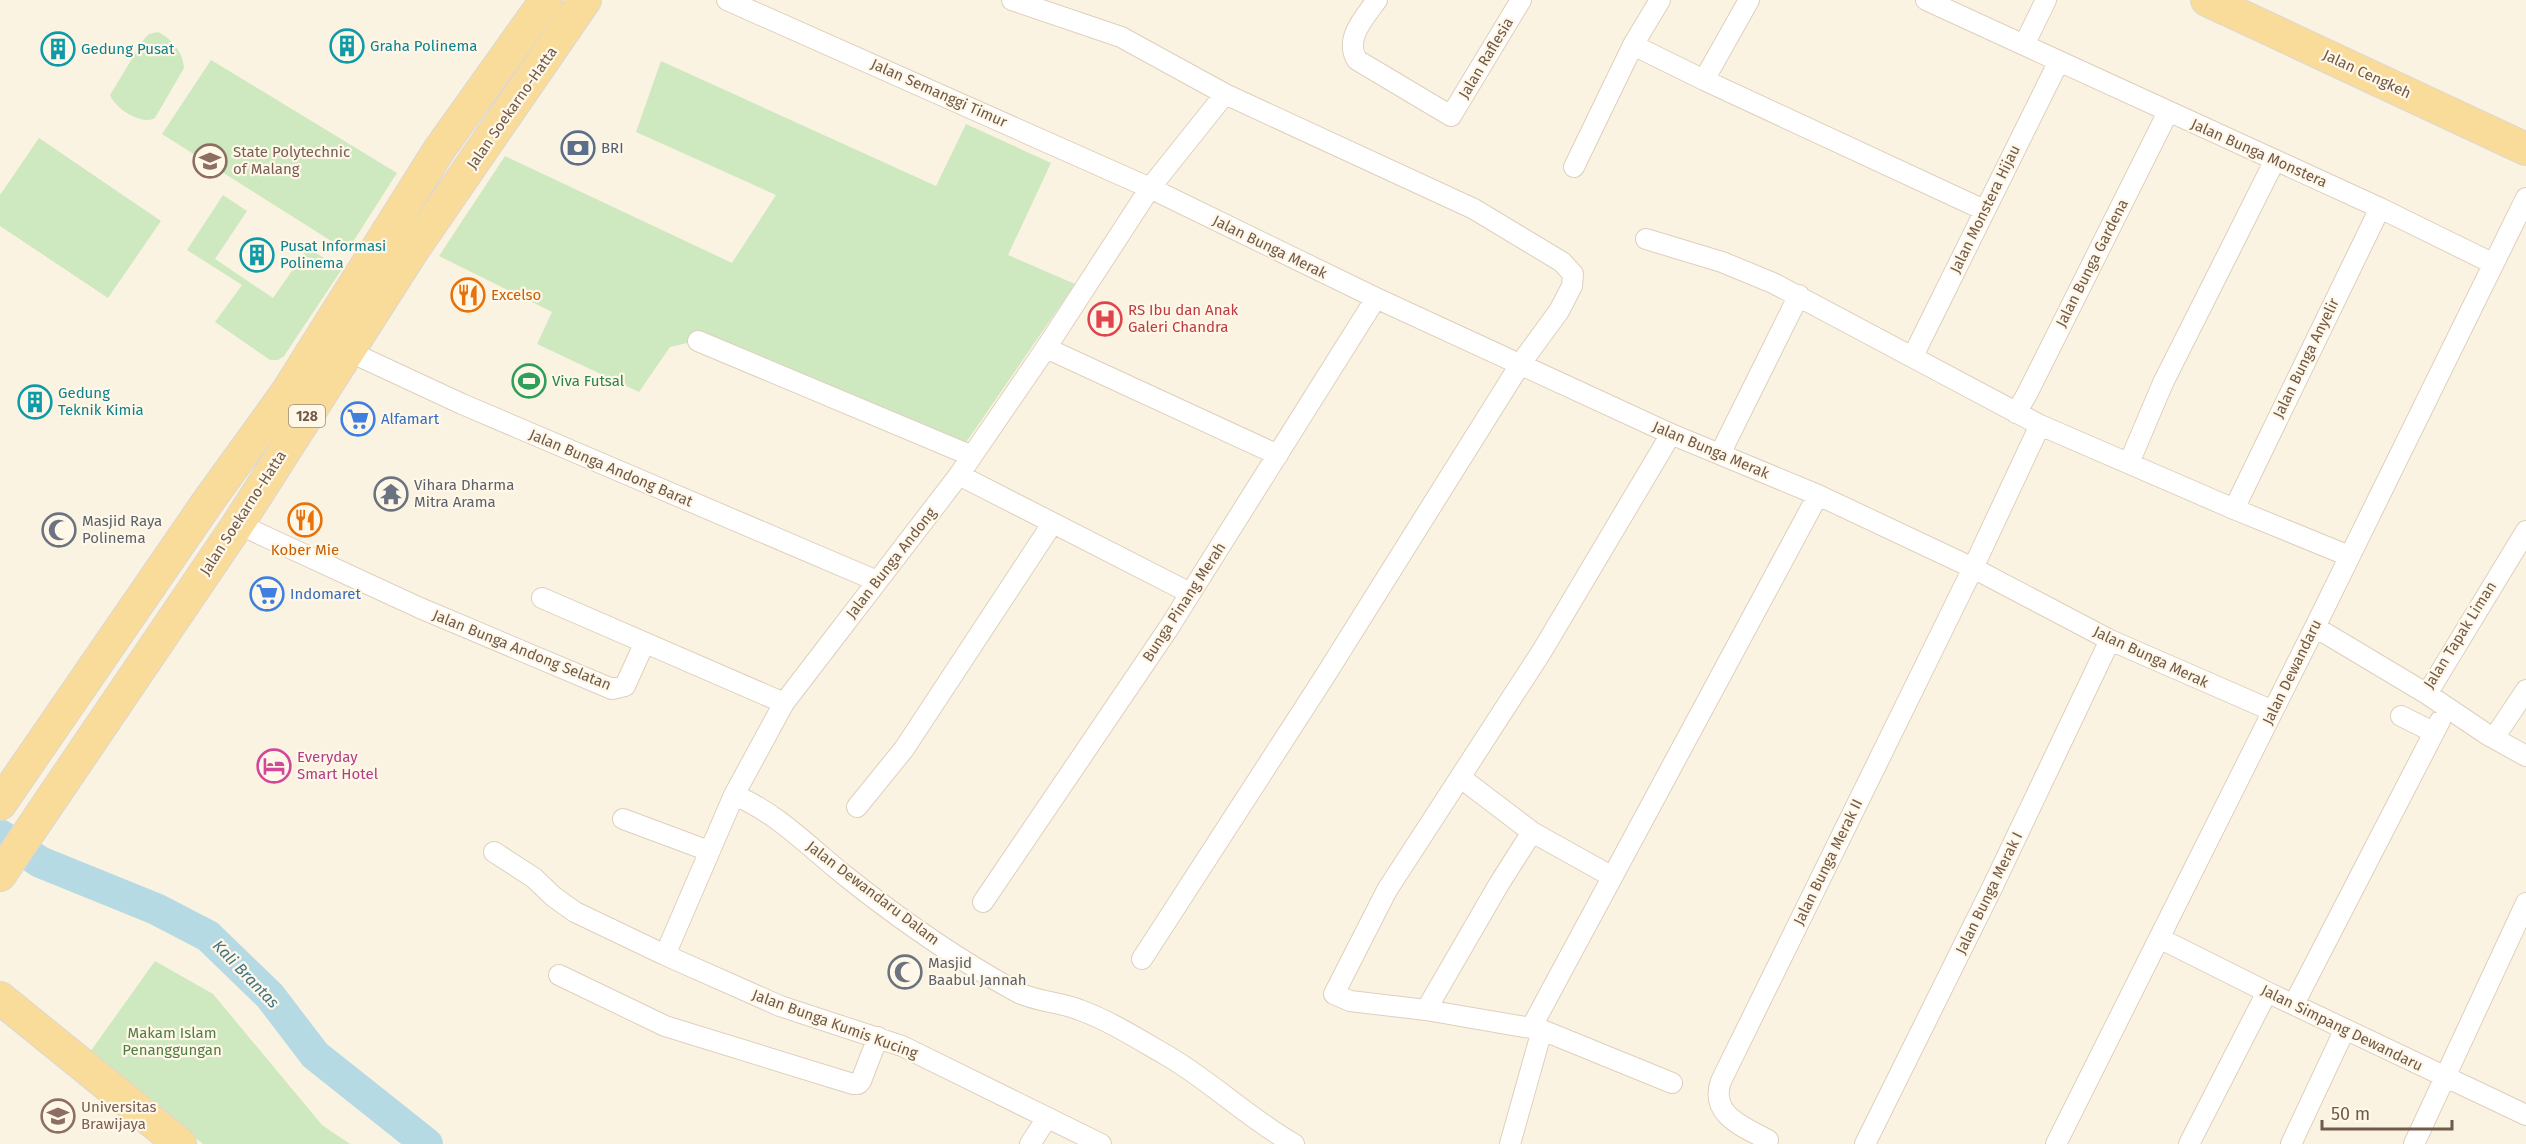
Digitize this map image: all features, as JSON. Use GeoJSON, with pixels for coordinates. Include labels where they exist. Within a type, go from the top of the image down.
{"type":"FeatureCollection","features":[{"type":"Feature","properties":{"kind":"main road","name":"128"},"geometry":{"type":"LineString","coordinates":[[0,804],[287,392],[443,145],[546,0]]}},
{"type":"Feature","properties":{"kind":"main road","name":"Jalan Soekarno-Hatta"},"geometry":{"type":"LineString","coordinates":[[0,876],[238,524],[348,351],[585,0]]}},
{"type":"Feature","properties":{"kind":"main road","name":"Jalan Cengkeh"},"geometry":{"type":"LineString","coordinates":[[2207,0],[2526,149]]}},
{"type":"Feature","properties":{"kind":"main road"},"geometry":{"type":"LineString","coordinates":[[443,145],[473,164]]}},
{"type":"Feature","properties":{"kind":"main road"},"geometry":{"type":"LineString","coordinates":[[0,998],[180,1144]]}},
{"type":"Feature","properties":{"kind":"street","name":"Jalan Semanggi Timur"},"geometry":{"type":"LineString","coordinates":[[727,0],[1150,188]]}},
{"type":"Feature","properties":{"kind":"street"},"geometry":{"type":"LineString","coordinates":[[1012,0],[1121,37],[1226,94],[1474,209],[1562,262],[1573,274],[1572,285],[1559,311],[1521,363],[1325,676],[1143,959]]}},
{"type":"Feature","properties":{"kind":"street","name":"Jalan Raflesia"},"geometry":{"type":"LineString","coordinates":[[1377,0],[1352,40],[1352,51],[1357,60],[1451,116],[1521,0]]}},
{"type":"Feature","properties":{"kind":"street"},"geometry":{"type":"LineString","coordinates":[[1574,167],[1633,45],[1660,0]]}},
{"type":"Feature","properties":{"kind":"street"},"geometry":{"type":"LineString","coordinates":[[1704,80],[1749,0]]}},
{"type":"Feature","properties":{"kind":"street","name":"Jalan Bunga Monstera"},"geometry":{"type":"LineString","coordinates":[[1926,0],[2058,63],[2275,159],[2492,263]]}},
{"type":"Feature","properties":{"kind":"street"},"geometry":{"type":"LineString","coordinates":[[2024,45],[2046,0]]}},
{"type":"Feature","properties":{"kind":"street"},"geometry":{"type":"LineString","coordinates":[[1633,45],[1984,210]]}},
{"type":"Feature","properties":{"kind":"street","name":"Jalan Monstera Hijau"},"geometry":{"type":"LineString","coordinates":[[1913,356],[2058,63]]}},
{"type":"Feature","properties":{"kind":"street","name":"Jalan Bunga Andong"},"geometry":{"type":"LineString","coordinates":[[665,955],[734,795],[784,704],[959,475],[1046,348],[1150,188],[1226,94]]}},
{"type":"Feature","properties":{"kind":"street","name":"Jalan Bunga Gardena"},"geometry":{"type":"LineString","coordinates":[[2016,412],[2168,112]]}},
{"type":"Feature","properties":{"kind":"street"},"geometry":{"type":"LineString","coordinates":[[2128,463],[2163,383],[2275,159]]}},
{"type":"Feature","properties":{"kind":"street","name":"Jalan Bunga Merak"},"geometry":{"type":"LineString","coordinates":[[1150,188],[1376,298],[1671,434],[1818,495],[1973,568],[2110,640],[2273,711]]}},
{"type":"Feature","properties":{"kind":"street","name":"Jalan Dewandaru"},"geometry":{"type":"LineString","coordinates":[[2056,1144],[2315,627],[2492,263],[2526,198]]}},
{"type":"Feature","properties":{"kind":"street","name":"Jalan Bunga Anyelir"},"geometry":{"type":"LineString","coordinates":[[2234,509],[2380,208]]}},
{"type":"Feature","properties":{"kind":"street"},"geometry":{"type":"LineString","coordinates":[[1646,239],[1722,262],[1799,295],[2040,425],[2349,556]]}},
{"type":"Feature","properties":{"kind":"street"},"geometry":{"type":"LineString","coordinates":[[1720,454],[1799,295]]}},
{"type":"Feature","properties":{"kind":"street","name":"Bunga Pinang Merah"},"geometry":{"type":"LineString","coordinates":[[983,902],[1190,593],[1376,298]]}},
{"type":"Feature","properties":{"kind":"street"},"geometry":{"type":"LineString","coordinates":[[698,341],[972,456]]}},
{"type":"Feature","properties":{"kind":"street"},"geometry":{"type":"LineString","coordinates":[[1046,348],[1278,455]]}},
{"type":"Feature","properties":{"kind":"street","name":"Jalan Bunga Andong Barat"},"geometry":{"type":"LineString","coordinates":[[348,351],[473,409],[877,581]]}},
{"type":"Feature","properties":{"kind":"street","name":"Jalan Bunga Merak II"},"geometry":{"type":"LineString","coordinates":[[1768,1140],[1727,1116],[1718,1097],[1721,1081],[1973,568],[2040,425]]}},
{"type":"Feature","properties":{"kind":"street"},"geometry":{"type":"LineString","coordinates":[[1671,434],[1542,651],[1387,890],[1334,990],[1336,996],[1350,1001],[1426,1010],[1537,1029],[1672,1083]]}},
{"type":"Feature","properties":{"kind":"street"},"geometry":{"type":"LineString","coordinates":[[959,475],[1190,593]]}},
{"type":"Feature","properties":{"kind":"street"},"geometry":{"type":"LineString","coordinates":[[1510,1144],[1537,1029],[1611,876],[1818,495]]}},
{"type":"Feature","properties":{"kind":"street","name":"Jalan Bunga Andong Selatan"},"geometry":{"type":"LineString","coordinates":[[238,524],[420,608],[612,689],[625,686],[644,644]]}},
{"type":"Feature","properties":{"kind":"street"},"geometry":{"type":"LineString","coordinates":[[857,807],[904,749],[1052,524]]}},
{"type":"Feature","properties":{"kind":"street","name":"Jalan Tapak Liman"},"geometry":{"type":"LineString","coordinates":[[2315,627],[2427,694],[2526,531]]}},
{"type":"Feature","properties":{"kind":"street"},"geometry":{"type":"LineString","coordinates":[[542,598],[784,704]]}},
{"type":"Feature","properties":{"kind":"street","name":"Jalan Bunga Merak I"},"geometry":{"type":"LineString","coordinates":[[1866,1144],[1992,888],[2110,640]]}},
{"type":"Feature","properties":{"kind":"street"},"geometry":{"type":"LineString","coordinates":[[2494,738],[2526,690]]}},
{"type":"Feature","properties":{"kind":"street"},"geometry":{"type":"LineString","coordinates":[[2427,694],[2526,756]]}},
{"type":"Feature","properties":{"kind":"street"},"geometry":{"type":"LineString","coordinates":[[2294,1004],[2437,727],[2401,716]]}},
{"type":"Feature","properties":{"kind":"street"},"geometry":{"type":"LineString","coordinates":[[1461,778],[1532,832],[1611,876]]}},
{"type":"Feature","properties":{"kind":"street","name":"Jalan Dewandaru Dalam"},"geometry":{"type":"LineString","coordinates":[[734,795],[756,804],[773,816],[847,878],[917,931],[1019,993],[1035,1000],[1079,1009],[1167,1056],[1199,1075],[1247,1114],[1294,1144]]}},
{"type":"Feature","properties":{"kind":"street"},"geometry":{"type":"LineString","coordinates":[[623,819],[709,851]]}},
{"type":"Feature","properties":{"kind":"street"},"geometry":{"type":"LineString","coordinates":[[1426,1010],[1532,832]]}},
{"type":"Feature","properties":{"kind":"street","name":"Jalan Bunga Kumis Kucing"},"geometry":{"type":"LineString","coordinates":[[494,852],[534,878],[554,897],[575,912],[780,1006],[902,1046],[1101,1144]]}},
{"type":"Feature","properties":{"kind":"street"},"geometry":{"type":"LineString","coordinates":[[2414,1144],[2443,1077],[2526,903]]}},
{"type":"Feature","properties":{"kind":"street","name":"Jalan Simpang Dewandaru"},"geometry":{"type":"LineString","coordinates":[[2159,938],[2443,1077],[2526,1115]]}},
{"type":"Feature","properties":{"kind":"street"},"geometry":{"type":"LineString","coordinates":[[559,975],[665,1026],[853,1084],[861,1081],[878,1037]]}},
{"type":"Feature","properties":{"kind":"street"},"geometry":{"type":"LineString","coordinates":[[2189,1144],[2267,992]]}},
{"type":"Feature","properties":{"kind":"street"},"geometry":{"type":"LineString","coordinates":[[2291,1144],[2345,1029]]}},
{"type":"Feature","properties":{"kind":"street"},"geometry":{"type":"LineString","coordinates":[[1030,1144],[1047,1118]]}},
{"type":"Feature","properties":{"kind":"green space"},"geometry":{"type":"Polygon","coordinates":[[[158,32],[176,47],[184,68],[155,118],[143,120],[123,110],[110,95],[144,39],[149,34],[158,32]]]}},
{"type":"Feature","properties":{"kind":"green space"},"geometry":{"type":"Polygon","coordinates":[[[211,60],[397,173],[347,251],[162,134],[211,60]]]}},
{"type":"Feature","properties":{"kind":"green space"},"geometry":{"type":"Polygon","coordinates":[[[661,61],[936,186],[966,124],[1051,163],[1008,255],[1075,284],[954,460],[687,343],[670,347],[639,392],[537,344],[552,312],[439,256],[505,156],[732,263],[776,195],[636,132],[661,61]]]}},
{"type":"Feature","properties":{"kind":"green space"},"geometry":{"type":"Polygon","coordinates":[[[39,138],[161,221],[108,298],[0,226],[0,195],[39,138]]]}},
{"type":"Feature","properties":{"kind":"green space"},"geometry":{"type":"Polygon","coordinates":[[[223,195],[247,211],[215,259],[273,298],[308,248],[342,269],[284,356],[278,360],[270,360],[215,322],[242,285],[187,250],[223,195]]]}},
{"type":"Feature","properties":{"kind":"green space","name":"Makam Islam Penanggungan"},"geometry":{"type":"Polygon","coordinates":[[[155,961],[213,994],[322,1125],[350,1144],[203,1144],[90,1052],[155,961]]]}},
{"type":"Feature","properties":{"kind":"waterway","name":"Kali Brantas"},"geometry":{"type":"LineString","coordinates":[[0,835],[40,862],[156,909],[208,936],[270,996],[315,1055],[427,1144]]}},
{"type":"Feature","properties":{"kind":"place","name":"Graha Polinema"},"geometry":{"type":"Point","coordinates":[347,46]}},
{"type":"Feature","properties":{"kind":"place","name":"Gedung Pusat"},"geometry":{"type":"Point","coordinates":[58,49]}},
{"type":"Feature","properties":{"kind":"place","name":"BRI"},"geometry":{"type":"Point","coordinates":[578,148]}},
{"type":"Feature","properties":{"kind":"place","name":"State Polytechnic of Malang"},"geometry":{"type":"Point","coordinates":[210,161]}},
{"type":"Feature","properties":{"kind":"place","name":"Pusat Informasi Polinema"},"geometry":{"type":"Point","coordinates":[257,255]}},
{"type":"Feature","properties":{"kind":"place","name":"Excelso"},"geometry":{"type":"Point","coordinates":[468,295]}},
{"type":"Feature","properties":{"kind":"place","name":"RS Ibu dan Anak Galeri Chandra"},"geometry":{"type":"Point","coordinates":[1105,319]}},
{"type":"Feature","properties":{"kind":"place","name":"Viva Futsal"},"geometry":{"type":"Point","coordinates":[529,381]}},
{"type":"Feature","properties":{"kind":"place","name":"Gedung Teknik Kimia"},"geometry":{"type":"Point","coordinates":[35,402]}},
{"type":"Feature","properties":{"kind":"place","name":"Alfamart"},"geometry":{"type":"Point","coordinates":[358,419]}},
{"type":"Feature","properties":{"kind":"place","name":"Vihara Dharma Mitra Arama"},"geometry":{"type":"Point","coordinates":[391,494]}},
{"type":"Feature","properties":{"kind":"place","name":"Kober Mie"},"geometry":{"type":"Point","coordinates":[305,520]}},
{"type":"Feature","properties":{"kind":"place","name":"Masjid Raya Polinema"},"geometry":{"type":"Point","coordinates":[59,530]}},
{"type":"Feature","properties":{"kind":"place","name":"Indomaret"},"geometry":{"type":"Point","coordinates":[267,594]}},
{"type":"Feature","properties":{"kind":"place","name":"Everyday Smart Hotel"},"geometry":{"type":"Point","coordinates":[274,766]}},
{"type":"Feature","properties":{"kind":"place","name":"Masjid Baabul Jannah"},"geometry":{"type":"Point","coordinates":[905,972]}},
{"type":"Feature","properties":{"kind":"place","name":"Universitas Brawijaya"},"geometry":{"type":"Point","coordinates":[58,1116]}}]}
